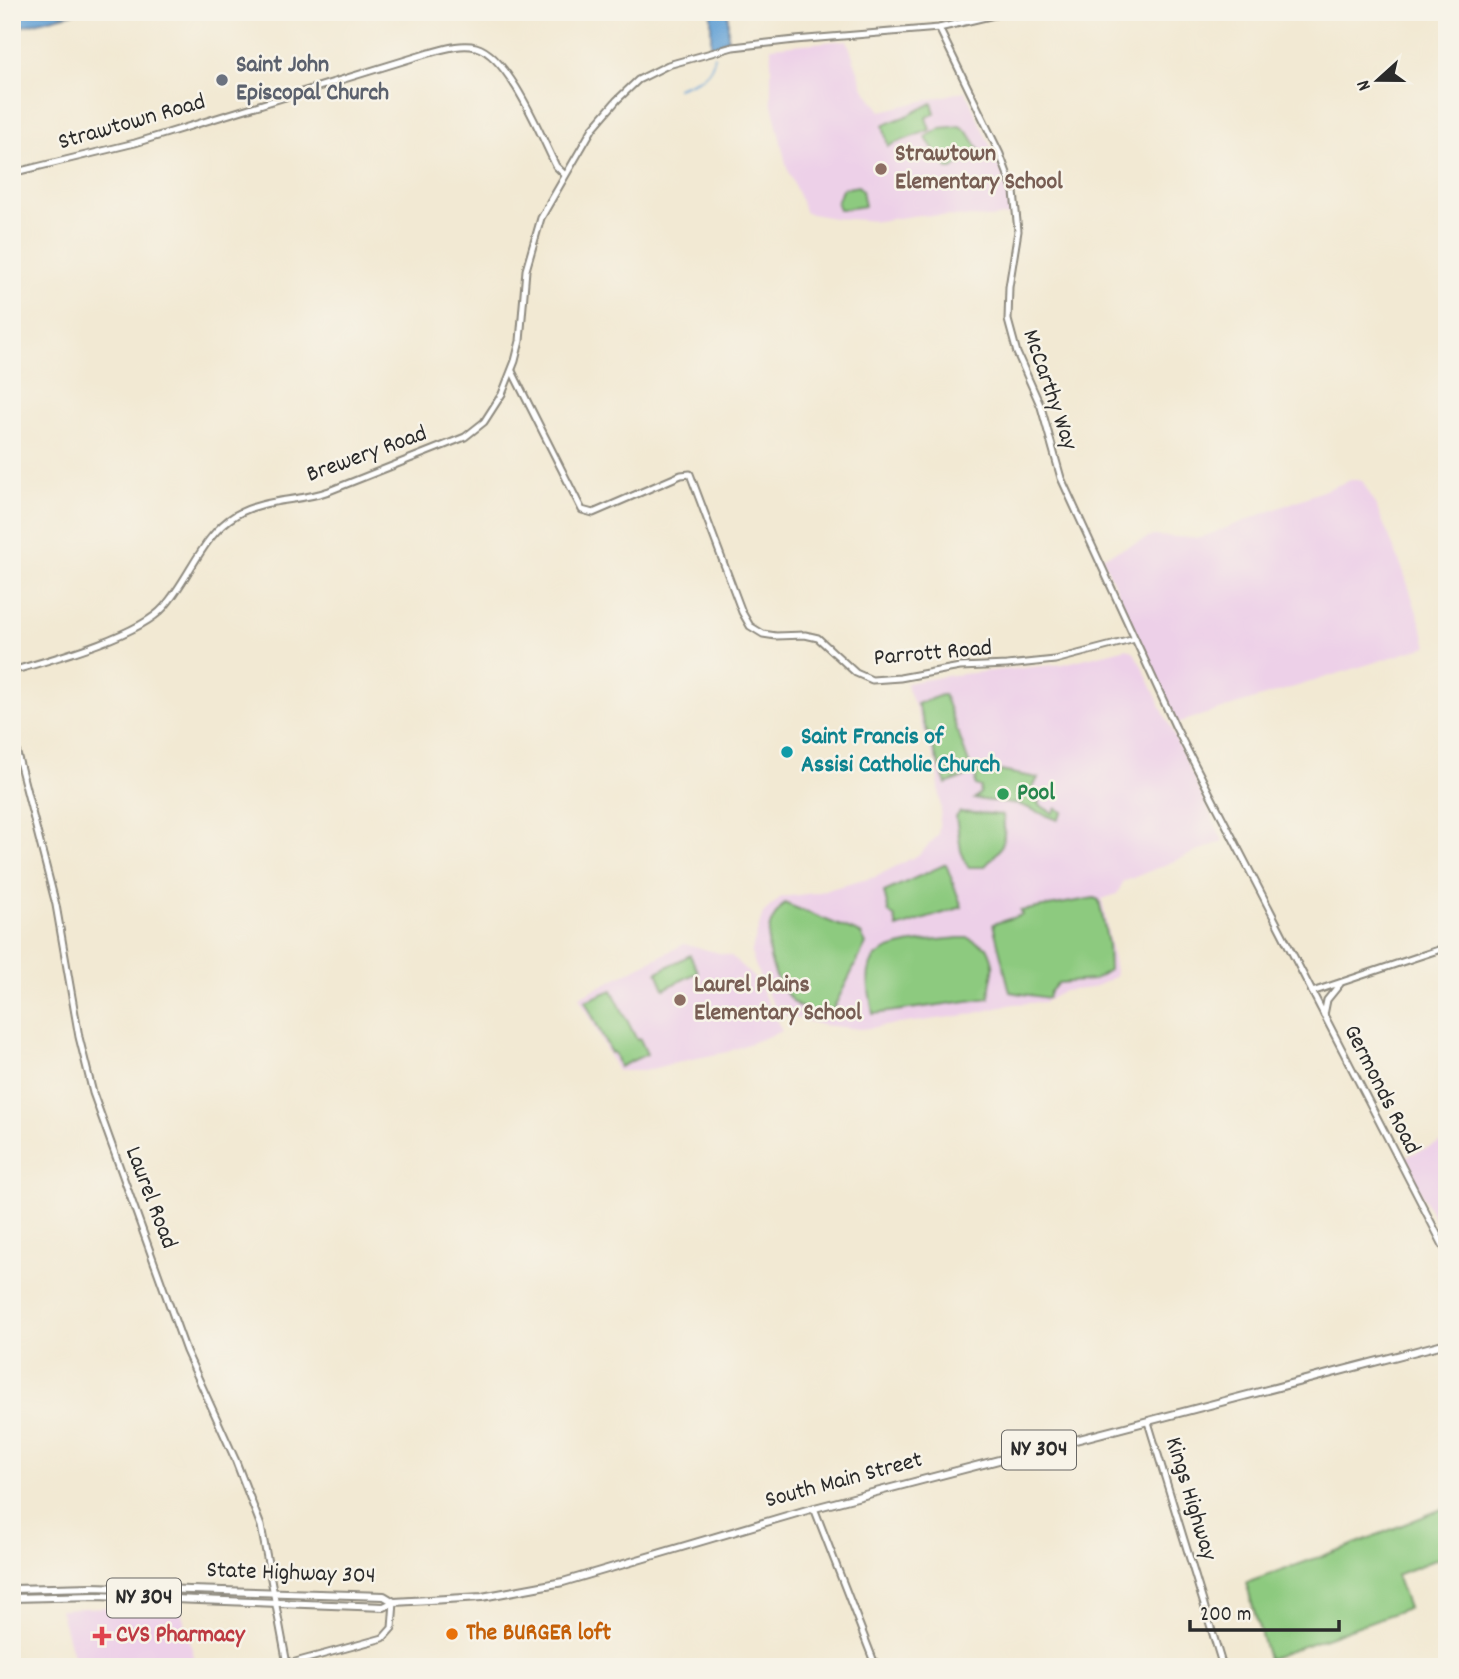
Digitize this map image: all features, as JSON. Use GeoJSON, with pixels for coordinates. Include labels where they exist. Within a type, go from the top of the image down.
{"type":"FeatureCollection","features":[{"type":"Feature","properties":{"kind":"main road","name":"South Main Street"},"geometry":{"type":"LineString","coordinates":[[394,1602],[482,1597],[553,1585],[814,1508],[1447,1343]]}},
{"type":"Feature","properties":{"kind":"main road","name":"State Highway 304"},"geometry":{"type":"LineString","coordinates":[[12,1589],[92,1587],[384,1596],[394,1602]]}},
{"type":"Feature","properties":{"kind":"main road","name":"State Highway 304"},"geometry":{"type":"LineString","coordinates":[[12,1598],[96,1596],[384,1607],[394,1602]]}},
{"type":"Feature","properties":{"kind":"street"},"geometry":{"type":"LineString","coordinates":[[565,174],[593,128],[612,105],[634,83],[662,68],[740,46],[939,28],[1007,12]]}},
{"type":"Feature","properties":{"kind":"street","name":"McCarthy Way"},"geometry":{"type":"LineString","coordinates":[[939,28],[1000,154],[1016,198],[1018,239],[1008,308],[1011,335],[1041,407],[1061,478],[1135,639]]}},
{"type":"Feature","properties":{"kind":"street","name":"Strawtown Road"},"geometry":{"type":"LineString","coordinates":[[12,173],[135,143],[429,53],[465,46],[486,51],[503,66],[556,166],[565,174]]}},
{"type":"Feature","properties":{"kind":"street","name":"Brewery Road"},"geometry":{"type":"LineString","coordinates":[[12,671],[114,638],[158,614],[188,575],[211,537],[223,523],[238,514],[267,503],[320,495],[465,437],[484,422],[512,371],[520,341],[522,298],[529,253],[541,218],[565,174]]}},
{"type":"Feature","properties":{"kind":"street","name":"Parrott Road"},"geometry":{"type":"LineString","coordinates":[[512,371],[576,502],[584,512],[594,512],[682,474],[690,474],[750,626],[769,636],[816,637],[863,678],[887,680],[960,667],[1046,661],[1135,639]]}},
{"type":"Feature","properties":{"kind":"street"},"geometry":{"type":"LineString","coordinates":[[1135,639],[1175,729],[1312,992],[1447,947]]}},
{"type":"Feature","properties":{"kind":"street","name":"Laurel Road"},"geometry":{"type":"LineString","coordinates":[[12,734],[56,905],[79,1037],[92,1088],[186,1351],[257,1514],[265,1542],[287,1664]]}},
{"type":"Feature","properties":{"kind":"street","name":"Germonds Road"},"geometry":{"type":"LineString","coordinates":[[1325,1018],[1327,1000],[1346,981]]}},
{"type":"Feature","properties":{"kind":"street","name":"Germonds Road"},"geometry":{"type":"LineString","coordinates":[[1312,992],[1447,1253]]}},
{"type":"Feature","properties":{"kind":"street","name":"Kings Highway"},"geometry":{"type":"LineString","coordinates":[[1148,1422],[1223,1667]]}},
{"type":"Feature","properties":{"kind":"street"},"geometry":{"type":"LineString","coordinates":[[814,1508],[876,1667]]}},
{"type":"Feature","properties":{"kind":"street"},"geometry":{"type":"LineString","coordinates":[[277,1667],[383,1638],[391,1630],[394,1602]]}},
{"type":"Feature","properties":{"kind":"shaded area"},"geometry":{"type":"Polygon","coordinates":[[[847,40],[864,88],[881,111],[965,91],[1004,176],[1013,215],[989,218],[919,215],[878,221],[806,213],[787,168],[771,100],[771,47],[847,40]]]}},
{"type":"Feature","properties":{"kind":"shaded area"},"geometry":{"type":"Polygon","coordinates":[[[1351,480],[1362,480],[1377,508],[1403,570],[1428,646],[1177,723],[1102,557],[1153,536],[1200,538],[1351,480]]]}},
{"type":"Feature","properties":{"kind":"shaded area"},"geometry":{"type":"Polygon","coordinates":[[[1127,648],[1133,651],[1143,668],[1223,841],[1123,882],[1117,894],[1102,899],[1116,976],[1092,988],[1064,991],[1045,1002],[1014,1004],[967,1015],[861,1029],[822,1025],[779,1014],[763,987],[751,953],[763,913],[781,897],[815,893],[875,877],[920,854],[938,835],[941,809],[937,766],[906,683],[952,675],[1063,664],[1127,648]]]}},
{"type":"Feature","properties":{"kind":"shaded area"},"geometry":{"type":"Polygon","coordinates":[[[684,944],[731,956],[757,981],[782,1031],[727,1052],[644,1071],[617,1071],[579,997],[684,944]]]}},
{"type":"Feature","properties":{"kind":"shaded area"},"geometry":{"type":"Polygon","coordinates":[[[1447,1140],[1447,1242],[1402,1158],[1447,1140]]]}},
{"type":"Feature","properties":{"kind":"shaded area"},"geometry":{"type":"Polygon","coordinates":[[[110,1607],[181,1611],[197,1667],[76,1667],[60,1609],[110,1607]]]}},
{"type":"Feature","properties":{"kind":"green space"},"geometry":{"type":"Polygon","coordinates":[[[932,103],[935,113],[926,118],[930,130],[888,146],[883,125],[932,103]]]}},
{"type":"Feature","properties":{"kind":"green space"},"geometry":{"type":"Polygon","coordinates":[[[960,126],[968,132],[980,151],[948,169],[925,137],[941,128],[960,126]]]}},
{"type":"Feature","properties":{"kind":"green space"},"geometry":{"type":"Polygon","coordinates":[[[858,186],[862,190],[865,206],[839,210],[837,203],[842,189],[858,186]]]}},
{"type":"Feature","properties":{"kind":"green space"},"geometry":{"type":"Polygon","coordinates":[[[944,694],[973,774],[946,784],[917,704],[944,694]]]}},
{"type":"Feature","properties":{"kind":"green space","name":"Pool"},"geometry":{"type":"Polygon","coordinates":[[[977,769],[1038,778],[1029,795],[1053,813],[1056,808],[1063,812],[1058,820],[1018,804],[974,799],[980,793],[981,787],[975,785],[977,769]]]}},
{"type":"Feature","properties":{"kind":"green space"},"geometry":{"type":"Polygon","coordinates":[[[960,812],[1003,815],[1002,844],[984,867],[968,867],[961,851],[956,817],[960,812]]]}},
{"type":"Feature","properties":{"kind":"green space"},"geometry":{"type":"Polygon","coordinates":[[[946,864],[962,907],[897,928],[895,918],[889,913],[884,892],[946,864]]]}},
{"type":"Feature","properties":{"kind":"green space"},"geometry":{"type":"Polygon","coordinates":[[[1094,898],[1099,900],[1108,944],[1109,970],[1093,980],[1058,983],[1048,998],[1010,992],[993,924],[1022,915],[1020,911],[1094,898]]]}},
{"type":"Feature","properties":{"kind":"green space"},"geometry":{"type":"Polygon","coordinates":[[[784,903],[861,934],[866,944],[829,1017],[810,1012],[798,1005],[781,986],[771,963],[768,938],[771,923],[784,903]]]}},
{"type":"Feature","properties":{"kind":"green space"},"geometry":{"type":"Polygon","coordinates":[[[968,938],[987,947],[993,963],[990,998],[873,1014],[868,976],[876,956],[897,946],[968,938]]]}},
{"type":"Feature","properties":{"kind":"green space"},"geometry":{"type":"Polygon","coordinates":[[[690,955],[698,972],[664,989],[657,972],[690,955]]]}},
{"type":"Feature","properties":{"kind":"green space"},"geometry":{"type":"Polygon","coordinates":[[[612,990],[647,1054],[619,1067],[614,1052],[611,1053],[585,1001],[612,990]]]}},
{"type":"Feature","properties":{"kind":"green space"},"geometry":{"type":"Polygon","coordinates":[[[1447,1507],[1447,1555],[1396,1575],[1408,1608],[1268,1659],[1246,1583],[1350,1546],[1447,1507]]]}},
{"type":"Feature","properties":{"kind":"water"},"geometry":{"type":"Polygon","coordinates":[[[12,12],[77,12],[12,29],[12,12]]]}},
{"type":"Feature","properties":{"kind":"water"},"geometry":{"type":"Polygon","coordinates":[[[711,12],[728,12],[728,39],[711,48],[711,12]]]}},
{"type":"Feature","properties":{"kind":"waterway"},"geometry":{"type":"LineString","coordinates":[[677,88],[706,74],[714,56]]}},
{"type":"Feature","properties":{"kind":"place","name":"Saint John Episcopal Church"},"geometry":{"type":"Point","coordinates":[222,80]}},
{"type":"Feature","properties":{"kind":"place","name":"Strawtown Elementary School"},"geometry":{"type":"Point","coordinates":[881,169]}},
{"type":"Feature","properties":{"kind":"place","name":"Saint Francis of Assisi Catholic Church"},"geometry":{"type":"Point","coordinates":[787,752]}},
{"type":"Feature","properties":{"kind":"place","name":"Pool"},"geometry":{"type":"Point","coordinates":[1003,794]}},
{"type":"Feature","properties":{"kind":"place","name":"Laurel Plains Elementary School"},"geometry":{"type":"Point","coordinates":[680,1000]}},
{"type":"Feature","properties":{"kind":"place","name":"The BURGER loft"},"geometry":{"type":"Point","coordinates":[452,1634]}},
{"type":"Feature","properties":{"kind":"place","name":"CVS Pharmacy"},"geometry":{"type":"Point","coordinates":[102,1636]}}]}
